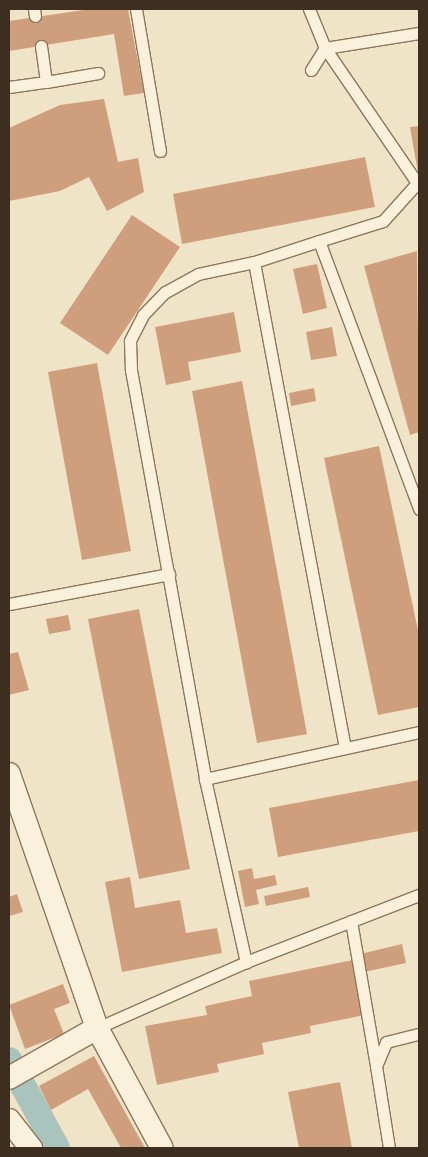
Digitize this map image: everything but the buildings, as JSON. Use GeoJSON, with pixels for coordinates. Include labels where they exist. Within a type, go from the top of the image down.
{"type":"FeatureCollection","features":[{"type":"Feature","properties":{"kind":"street"},"geometry":{"type":"LineString","coordinates":[[9,774],[97,1028],[162,1148]]}},
{"type":"Feature","properties":{"kind":"street"},"geometry":{"type":"LineString","coordinates":[[9,1078],[97,1028]]}},
{"type":"Feature","properties":{"kind":"street"},"geometry":{"type":"LineString","coordinates":[[9,1120],[31,1148]]}},
{"type":"Feature","properties":{"kind":"lane"},"geometry":{"type":"LineString","coordinates":[[136,9],[160,151]]}},
{"type":"Feature","properties":{"kind":"lane"},"geometry":{"type":"LineString","coordinates":[[246,962],[206,779],[130,341],[142,315],[166,292],[198,274],[254,262],[383,221],[418,183],[325,48],[309,9]]}},
{"type":"Feature","properties":{"kind":"lane"},"geometry":{"type":"LineString","coordinates":[[311,70],[325,48],[419,33]]}},
{"type":"Feature","properties":{"kind":"lane"},"geometry":{"type":"LineString","coordinates":[[40,46],[46,82]]}},
{"type":"Feature","properties":{"kind":"lane"},"geometry":{"type":"LineString","coordinates":[[9,87],[98,72]]}},
{"type":"Feature","properties":{"kind":"lane"},"geometry":{"type":"LineString","coordinates":[[319,241],[419,509]]}},
{"type":"Feature","properties":{"kind":"lane"},"geometry":{"type":"LineString","coordinates":[[254,262],[346,747]]}},
{"type":"Feature","properties":{"kind":"lane"},"geometry":{"type":"LineString","coordinates":[[9,604],[169,574]]}},
{"type":"Feature","properties":{"kind":"lane"},"geometry":{"type":"LineString","coordinates":[[206,779],[419,732]]}},
{"type":"Feature","properties":{"kind":"lane"},"geometry":{"type":"LineString","coordinates":[[97,1028],[246,962],[419,895]]}},
{"type":"Feature","properties":{"kind":"lane"},"geometry":{"type":"LineString","coordinates":[[351,921],[389,1148]]}},
{"type":"Feature","properties":{"kind":"lane"},"geometry":{"type":"LineString","coordinates":[[376,1066],[386,1042],[419,1034]]}},
{"type":"Feature","properties":{"kind":"waterway"},"geometry":{"type":"LineString","coordinates":[[9,1060],[57,1148]]}}]}
